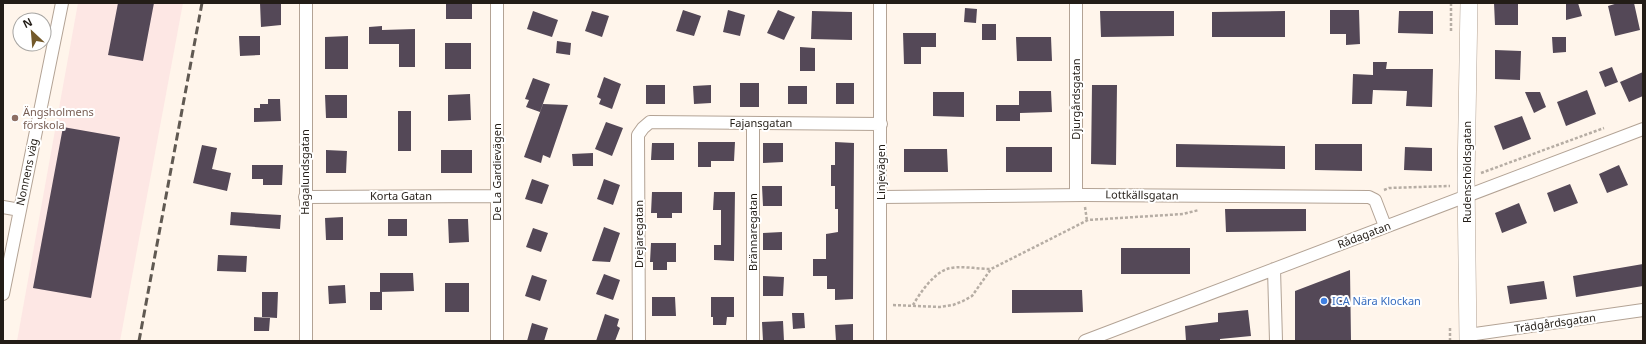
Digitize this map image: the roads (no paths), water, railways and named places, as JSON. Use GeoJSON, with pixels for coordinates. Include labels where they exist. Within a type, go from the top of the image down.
{"type":"FeatureCollection","features":[{"type":"Feature","properties":{"kind":"street","name":"Nonnens väg"},"geometry":{"type":"LineString","coordinates":[[3,294],[62,3]]}},
{"type":"Feature","properties":{"kind":"street","name":"Hagalundsgatan"},"geometry":{"type":"LineString","coordinates":[[306,3],[306,341]]}},
{"type":"Feature","properties":{"kind":"street","name":"De La Gardievägen"},"geometry":{"type":"LineString","coordinates":[[497,3],[497,341]]}},
{"type":"Feature","properties":{"kind":"street","name":"Linjevägen"},"geometry":{"type":"LineString","coordinates":[[880,3],[880,341]]}},
{"type":"Feature","properties":{"kind":"street","name":"Djurgårdsgatan"},"geometry":{"type":"LineString","coordinates":[[1076,3],[1076,195]]}},
{"type":"Feature","properties":{"kind":"street","name":"Rudenschöldsgatan"},"geometry":{"type":"LineString","coordinates":[[1468,338],[1466,179],[1469,3]]}},
{"type":"Feature","properties":{"kind":"street","name":"Fajansgatan"},"geometry":{"type":"LineString","coordinates":[[643,128],[650,122],[881,124]]}},
{"type":"Feature","properties":{"kind":"street","name":"Brännaregatan"},"geometry":{"type":"LineString","coordinates":[[753,123],[753,341]]}},
{"type":"Feature","properties":{"kind":"street","name":"Drejaregatan"},"geometry":{"type":"LineString","coordinates":[[639,341],[638,135],[643,128]]}},
{"type":"Feature","properties":{"kind":"street","name":"Rådagatan"},"geometry":{"type":"LineString","coordinates":[[1085,341],[1643,129]]}},
{"type":"Feature","properties":{"kind":"street","name":"Lottkällsgatan"},"geometry":{"type":"LineString","coordinates":[[880,197],[1076,195],[1369,197],[1375,200],[1385,226]]}},
{"type":"Feature","properties":{"kind":"street","name":"Korta Gatan"},"geometry":{"type":"LineString","coordinates":[[305,197],[497,196]]}},
{"type":"Feature","properties":{"kind":"street"},"geometry":{"type":"LineString","coordinates":[[3,207],[20,210]]}},
{"type":"Feature","properties":{"kind":"street"},"geometry":{"type":"LineString","coordinates":[[1274,269],[1276,341]]}},
{"type":"Feature","properties":{"kind":"street","name":"Trädgårdsgatan"},"geometry":{"type":"LineString","coordinates":[[1468,338],[1643,310]]}},
{"type":"Feature","properties":{"kind":"railway"},"geometry":{"type":"LineString","coordinates":[[139,341],[202,3]]}},
{"type":"Feature","properties":{"kind":"place","name":"Ängsholmens förskola"},"geometry":{"type":"Point","coordinates":[15,118]}},
{"type":"Feature","properties":{"kind":"place","name":"ICA Nära Klockan"},"geometry":{"type":"Point","coordinates":[1324,301]}}]}
